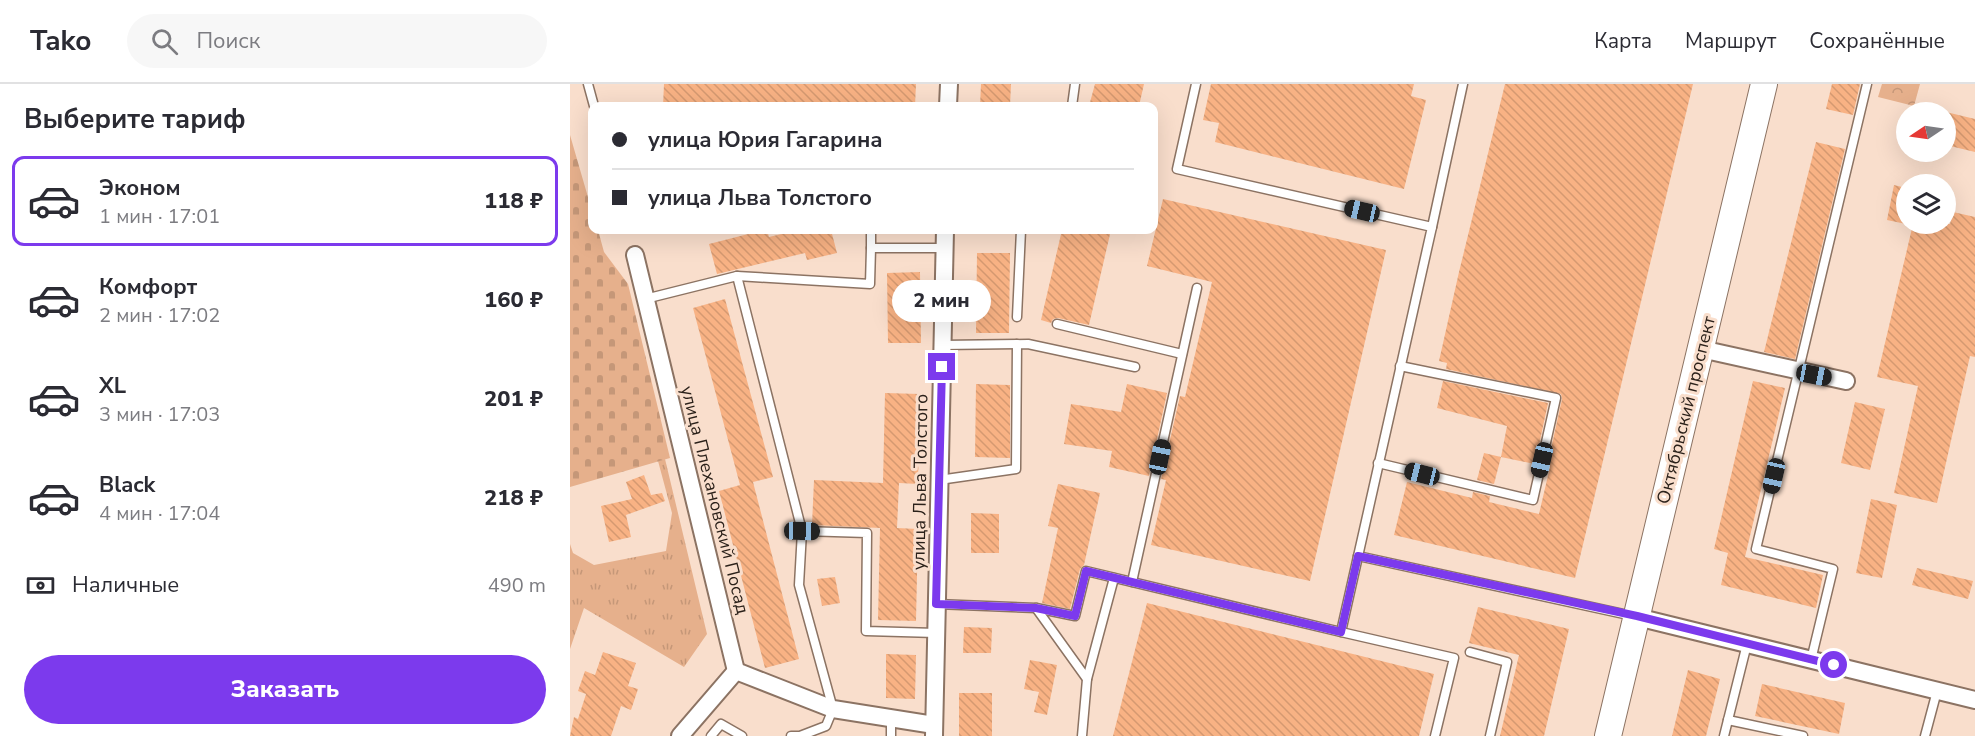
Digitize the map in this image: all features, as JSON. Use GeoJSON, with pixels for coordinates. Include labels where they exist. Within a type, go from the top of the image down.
{"type":"FeatureCollection","features":[{"type":"Feature","properties":{"kind":"main road","name":"Октябрьский проспект"},"geometry":{"type":"LineString","coordinates":[[1608,736],[1764,84]]}},
{"type":"Feature","properties":{"kind":"street"},"geometry":{"type":"LineString","coordinates":[[948,102],[949,84]]}},
{"type":"Feature","properties":{"kind":"street","name":"улица Льва Толстого"},"geometry":{"type":"LineString","coordinates":[[934,731],[945,234]]}},
{"type":"Feature","properties":{"kind":"street","name":"улица Плехановский Посад"},"geometry":{"type":"LineString","coordinates":[[634,255],[736,671]]}},
{"type":"Feature","properties":{"kind":"street"},"geometry":{"type":"LineString","coordinates":[[1701,349],[1846,381]]}},
{"type":"Feature","properties":{"kind":"street"},"geometry":{"type":"LineString","coordinates":[[1637,616],[1975,700]]}},
{"type":"Feature","properties":{"kind":"street"},"geometry":{"type":"LineString","coordinates":[[680,736],[736,671],[833,709],[891,728],[934,731]]}},
{"type":"Feature","properties":{"kind":"lane"},"geometry":{"type":"LineString","coordinates":[[588,84],[593,102]]}},
{"type":"Feature","properties":{"kind":"lane"},"geometry":{"type":"LineString","coordinates":[[1072,102],[1075,84]]}},
{"type":"Feature","properties":{"kind":"lane"},"geometry":{"type":"LineString","coordinates":[[1196,84],[1177,169],[1432,227]]}},
{"type":"Feature","properties":{"kind":"lane"},"geometry":{"type":"LineString","coordinates":[[1341,632],[1463,84]]}},
{"type":"Feature","properties":{"kind":"lane"},"geometry":{"type":"LineString","coordinates":[[1811,660],[1833,569],[1756,549],[1867,84]]}},
{"type":"Feature","properties":{"kind":"lane"},"geometry":{"type":"LineString","coordinates":[[645,299],[737,276],[870,284],[871,234]]}},
{"type":"Feature","properties":{"kind":"lane"},"geometry":{"type":"LineString","coordinates":[[1017,317],[1021,234]]}},
{"type":"Feature","properties":{"kind":"lane"},"geometry":{"type":"LineString","coordinates":[[871,248],[945,248]]}},
{"type":"Feature","properties":{"kind":"lane"},"geometry":{"type":"LineString","coordinates":[[737,276],[802,531],[799,585],[833,709],[826,726],[791,736]]}},
{"type":"Feature","properties":{"kind":"lane"},"geometry":{"type":"LineString","coordinates":[[1132,582],[1197,288]]}},
{"type":"Feature","properties":{"kind":"lane"},"geometry":{"type":"LineString","coordinates":[[1057,324],[1182,354]]}},
{"type":"Feature","properties":{"kind":"lane"},"geometry":{"type":"LineString","coordinates":[[939,480],[1016,469],[1017,344]]}},
{"type":"Feature","properties":{"kind":"lane"},"geometry":{"type":"LineString","coordinates":[[942,345],[1028,345],[1135,367]]}},
{"type":"Feature","properties":{"kind":"lane"},"geometry":{"type":"LineString","coordinates":[[1378,463],[1533,500],[1556,398],[1400,366]]}},
{"type":"Feature","properties":{"kind":"lane"},"geometry":{"type":"LineString","coordinates":[[802,531],[867,532],[866,631],[936,633]]}},
{"type":"Feature","properties":{"kind":"lane"},"geometry":{"type":"LineString","coordinates":[[1358,556],[1637,616]]}},
{"type":"Feature","properties":{"kind":"lane"},"geometry":{"type":"LineString","coordinates":[[936,604],[1036,608],[1075,616],[1086,571],[1454,658],[1435,736]]}},
{"type":"Feature","properties":{"kind":"lane"},"geometry":{"type":"LineString","coordinates":[[1082,736],[1087,680],[1114,578]]}},
{"type":"Feature","properties":{"kind":"lane"},"geometry":{"type":"LineString","coordinates":[[1036,608],[1087,680]]}},
{"type":"Feature","properties":{"kind":"lane"},"geometry":{"type":"LineString","coordinates":[[1724,736],[1747,644]]}},
{"type":"Feature","properties":{"kind":"lane"},"geometry":{"type":"LineString","coordinates":[[1470,652],[1507,662],[1490,736]]}},
{"type":"Feature","properties":{"kind":"lane"},"geometry":{"type":"LineString","coordinates":[[1925,736],[1936,691]]}},
{"type":"Feature","properties":{"kind":"lane"},"geometry":{"type":"LineString","coordinates":[[1728,720],[1803,736]]}},
{"type":"Feature","properties":{"kind":"lane"},"geometry":{"type":"LineString","coordinates":[[711,736],[721,724],[742,736]]}},
{"type":"Feature","properties":{"kind":"green space"},"geometry":{"type":"Polygon","coordinates":[[[1882,84],[1920,84],[1915,102],[1898,102],[1878,97],[1882,84]]]}},
{"type":"Feature","properties":{"kind":"green space"},"geometry":{"type":"Polygon","coordinates":[[[570,135],[588,197],[588,234],[599,234],[604,252],[628,284],[670,458],[570,487],[570,135]]]}},
{"type":"Feature","properties":{"kind":"green space"},"geometry":{"type":"Polygon","coordinates":[[[665,459],[707,634],[684,667],[584,608],[570,649],[570,544],[573,553],[594,565],[666,551],[672,513],[658,461],[665,459]]]}},
{"type":"Feature","properties":{"kind":"building"},"geometry":{"type":"Polygon","coordinates":[[[664,84],[916,84],[915,102],[663,102],[664,84]]]}},
{"type":"Feature","properties":{"kind":"building"},"geometry":{"type":"Polygon","coordinates":[[[981,84],[1011,84],[1010,102],[980,102],[981,84]]]}},
{"type":"Feature","properties":{"kind":"building"},"geometry":{"type":"Polygon","coordinates":[[[1095,84],[1144,84],[1140,102],[1090,102],[1095,84]]]}},
{"type":"Feature","properties":{"kind":"building"},"geometry":{"type":"Polygon","coordinates":[[[1211,84],[1414,84],[1411,96],[1426,100],[1404,189],[1215,142],[1219,123],[1203,120],[1211,84]]]}},
{"type":"Feature","properties":{"kind":"building"},"geometry":{"type":"Polygon","coordinates":[[[1505,84],[1693,84],[1575,578],[1394,535],[1407,482],[1472,498],[1473,492],[1490,496],[1489,502],[1539,514],[1550,467],[1547,467],[1562,399],[1561,394],[1446,369],[1447,363],[1439,361],[1505,84]]]}},
{"type":"Feature","properties":{"kind":"building"},"geometry":{"type":"Polygon","coordinates":[[[1832,84],[1860,84],[1853,115],[1826,109],[1832,84]]]}},
{"type":"Feature","properties":{"kind":"building"},"geometry":{"type":"Polygon","coordinates":[[[1956,114],[1975,119],[1975,152],[1956,147],[1956,114]]]}},
{"type":"Feature","properties":{"kind":"building"},"geometry":{"type":"Polygon","coordinates":[[[1816,142],[1845,149],[1795,359],[1764,352],[1816,142]]]}},
{"type":"Feature","properties":{"kind":"building"},"geometry":{"type":"Polygon","coordinates":[[[1894,185],[1896,186],[1896,222],[1887,220],[1894,185]]]}},
{"type":"Feature","properties":{"kind":"building"},"geometry":{"type":"Polygon","coordinates":[[[1163,199],[1386,250],[1310,581],[1151,545],[1166,480],[1161,479],[1180,396],[1185,397],[1212,282],[1147,266],[1155,234],[1158,234],[1158,220],[1163,199]]]}},
{"type":"Feature","properties":{"kind":"building"},"geometry":{"type":"Polygon","coordinates":[[[1956,213],[1975,217],[1975,357],[1970,356],[1937,503],[1894,493],[1918,386],[1877,377],[1911,234],[1956,234],[1956,213]]]}},
{"type":"Feature","properties":{"kind":"building"},"geometry":{"type":"Polygon","coordinates":[[[748,234],[768,234],[769,237],[781,234],[832,234],[837,253],[807,260],[805,253],[717,274],[709,244],[748,234]]]}},
{"type":"Feature","properties":{"kind":"building"},"geometry":{"type":"Polygon","coordinates":[[[1061,234],[1110,234],[1089,325],[1058,318],[1053,319],[1051,323],[1041,320],[1061,234]]]}},
{"type":"Feature","properties":{"kind":"building"},"geometry":{"type":"Polygon","coordinates":[[[977,253],[1010,253],[1009,333],[976,333],[977,253]]]}},
{"type":"Feature","properties":{"kind":"building"},"geometry":{"type":"Polygon","coordinates":[[[920,272],[921,343],[888,343],[887,273],[920,272]]]}},
{"type":"Feature","properties":{"kind":"building"},"geometry":{"type":"Polygon","coordinates":[[[725,299],[773,477],[753,482],[799,659],[765,668],[719,491],[740,485],[693,308],[725,299]]]}},
{"type":"Feature","properties":{"kind":"building"},"geometry":{"type":"Polygon","coordinates":[[[1443,381],[1548,403],[1535,464],[1501,457],[1507,426],[1437,408],[1443,381]]]}},
{"type":"Feature","properties":{"kind":"building"},"geometry":{"type":"Polygon","coordinates":[[[1753,381],[1785,388],[1745,557],[1823,575],[1816,608],[1721,585],[1728,553],[1714,549],[1753,381]]]}},
{"type":"Feature","properties":{"kind":"building"},"geometry":{"type":"Polygon","coordinates":[[[976,384],[1010,385],[1010,458],[975,457],[976,384]]]}},
{"type":"Feature","properties":{"kind":"building"},"geometry":{"type":"Polygon","coordinates":[[[1127,384],[1167,393],[1149,476],[1109,467],[1112,451],[1064,444],[1071,404],[1121,412],[1127,384]]]}},
{"type":"Feature","properties":{"kind":"building"},"geometry":{"type":"Polygon","coordinates":[[[885,393],[920,394],[918,484],[899,483],[897,528],[918,529],[916,621],[878,620],[880,528],[812,525],[814,480],[883,483],[885,393]]]}},
{"type":"Feature","properties":{"kind":"building"},"geometry":{"type":"Polygon","coordinates":[[[1855,402],[1885,409],[1870,470],[1841,463],[1855,402]]]}},
{"type":"Feature","properties":{"kind":"building"},"geometry":{"type":"Polygon","coordinates":[[[1484,453],[1501,457],[1494,484],[1477,480],[1484,453]]]}},
{"type":"Feature","properties":{"kind":"building"},"geometry":{"type":"Polygon","coordinates":[[[644,475],[651,495],[662,493],[665,501],[626,515],[631,537],[609,542],[601,506],[632,499],[626,482],[644,475]]]}},
{"type":"Feature","properties":{"kind":"building"},"geometry":{"type":"Polygon","coordinates":[[[1058,484],[1100,493],[1084,565],[1080,569],[1070,609],[1042,603],[1058,528],[1048,526],[1058,484]]]}},
{"type":"Feature","properties":{"kind":"building"},"geometry":{"type":"Polygon","coordinates":[[[1871,499],[1897,505],[1882,578],[1856,573],[1871,499]]]}},
{"type":"Feature","properties":{"kind":"building"},"geometry":{"type":"Polygon","coordinates":[[[971,513],[999,514],[999,553],[971,553],[971,513]]]}},
{"type":"Feature","properties":{"kind":"building"},"geometry":{"type":"Polygon","coordinates":[[[1917,568],[1973,581],[1968,599],[1912,585],[1917,568]]]}},
{"type":"Feature","properties":{"kind":"building"},"geometry":{"type":"Polygon","coordinates":[[[835,577],[840,603],[822,606],[817,579],[835,577]]]}},
{"type":"Feature","properties":{"kind":"building"},"geometry":{"type":"Polygon","coordinates":[[[1147,603],[1434,674],[1419,736],[1113,736],[1147,603]]]}},
{"type":"Feature","properties":{"kind":"building"},"geometry":{"type":"Polygon","coordinates":[[[1478,607],[1569,629],[1544,736],[1500,736],[1519,655],[1469,643],[1478,607]]]}},
{"type":"Feature","properties":{"kind":"building"},"geometry":{"type":"Polygon","coordinates":[[[964,627],[992,628],[991,653],[963,653],[964,627]]]}},
{"type":"Feature","properties":{"kind":"building"},"geometry":{"type":"Polygon","coordinates":[[[603,652],[636,663],[628,686],[638,689],[631,710],[621,706],[611,736],[570,736],[574,717],[578,719],[586,694],[578,691],[585,671],[595,675],[603,652]]]}},
{"type":"Feature","properties":{"kind":"building"},"geometry":{"type":"Polygon","coordinates":[[[886,654],[916,655],[915,699],[886,698],[886,654]]]}},
{"type":"Feature","properties":{"kind":"building"},"geometry":{"type":"Polygon","coordinates":[[[1030,660],[1057,665],[1047,715],[1034,712],[1039,692],[1024,689],[1030,660]]]}},
{"type":"Feature","properties":{"kind":"building"},"geometry":{"type":"Polygon","coordinates":[[[1688,670],[1720,679],[1706,736],[1672,736],[1688,670]]]}},
{"type":"Feature","properties":{"kind":"building"},"geometry":{"type":"Polygon","coordinates":[[[1762,684],[1845,703],[1839,734],[1755,716],[1762,684]]]}},
{"type":"Feature","properties":{"kind":"building"},"geometry":{"type":"Polygon","coordinates":[[[959,693],[992,693],[992,736],[959,736],[959,693]]]}},
{"type":"Feature","properties":{"kind":"route"},"geometry":{"type":"LineString","coordinates":[[942,367],[936,604],[1036,608],[1075,616],[1086,571],[1341,632],[1358,556],[1637,616],[1834,665]]}}]}
